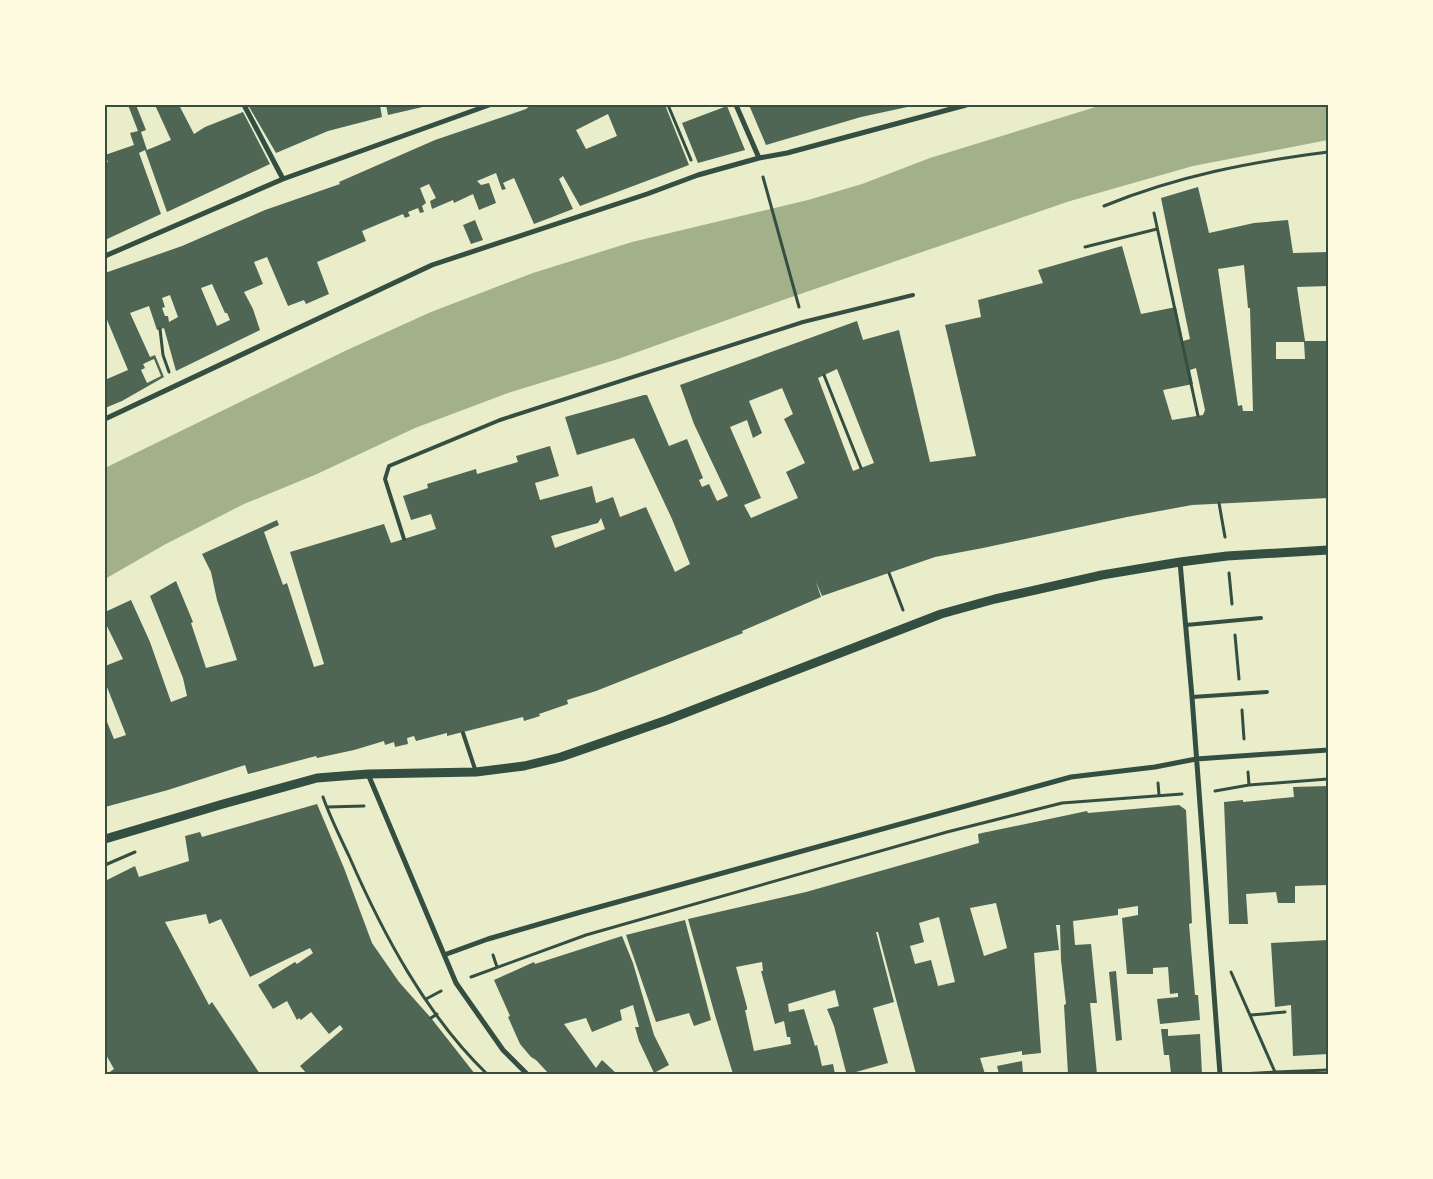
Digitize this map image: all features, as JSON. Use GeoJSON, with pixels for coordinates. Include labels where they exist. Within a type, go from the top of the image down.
{"type":"FeatureCollection","features":[{"type":"Feature","properties":{"kind":"street"},"geometry":{"type":"LineString","coordinates":[[244,105],[283,179]]}},
{"type":"Feature","properties":{"kind":"street"},"geometry":{"type":"LineString","coordinates":[[105,256],[283,179],[489,105]]}},
{"type":"Feature","properties":{"kind":"street"},"geometry":{"type":"LineString","coordinates":[[736,105],[759,158]]}},
{"type":"Feature","properties":{"kind":"street"},"geometry":{"type":"LineString","coordinates":[[105,419],[432,265],[647,194],[698,174],[759,158],[787,153],[966,105]]}},
{"type":"Feature","properties":{"kind":"street"},"geometry":{"type":"LineString","coordinates":[[105,840],[317,778],[368,774],[476,772],[524,766],[561,757],[667,720],[941,614],[995,599],[1102,575],[1180,562],[1227,556],[1328,550]]}},
{"type":"Feature","properties":{"kind":"street"},"geometry":{"type":"LineString","coordinates":[[1180,562],[1220,1074]]}},
{"type":"Feature","properties":{"kind":"street"},"geometry":{"type":"LineString","coordinates":[[444,954],[581,912],[1071,777],[1196,760],[1328,750]]}},
{"type":"Feature","properties":{"kind":"street"},"geometry":{"type":"LineString","coordinates":[[368,774],[456,983],[503,1050],[527,1074]]}},
{"type":"Feature","properties":{"kind":"lane"},"geometry":{"type":"LineString","coordinates":[[404,538],[385,480],[389,466],[500,420],[803,322],[913,296]]}},
{"type":"Feature","properties":{"kind":"lane"},"geometry":{"type":"LineString","coordinates":[[1186,624],[1261,618]]}},
{"type":"Feature","properties":{"kind":"lane"},"geometry":{"type":"LineString","coordinates":[[1192,697],[1267,692]]}},
{"type":"Feature","properties":{"kind":"lane"},"geometry":{"type":"LineString","coordinates":[[463,733],[476,772]]}},
{"type":"Feature","properties":{"kind":"path"},"geometry":{"type":"LineString","coordinates":[[668,105],[698,174]]}},
{"type":"Feature","properties":{"kind":"path"},"geometry":{"type":"LineString","coordinates":[[1104,206],[1141,191],[1200,174],[1283,158],[1328,152]]}},
{"type":"Feature","properties":{"kind":"path"},"geometry":{"type":"LineString","coordinates":[[763,177],[803,322]]}},
{"type":"Feature","properties":{"kind":"path"},"geometry":{"type":"LineString","coordinates":[[1154,213],[1198,416]]}},
{"type":"Feature","properties":{"kind":"path"},"geometry":{"type":"LineString","coordinates":[[1085,247],[1157,229]]}},
{"type":"Feature","properties":{"kind":"path"},"geometry":{"type":"LineString","coordinates":[[160,329],[163,355],[175,386]]}},
{"type":"Feature","properties":{"kind":"path"},"geometry":{"type":"LineString","coordinates":[[824,375],[861,468]]}},
{"type":"Feature","properties":{"kind":"path"},"geometry":{"type":"LineString","coordinates":[[1219,503],[1224,525]]}},
{"type":"Feature","properties":{"kind":"path"},"geometry":{"type":"LineString","coordinates":[[1229,572],[1232,605]]}},
{"type":"Feature","properties":{"kind":"path"},"geometry":{"type":"LineString","coordinates":[[889,573],[909,626]]}},
{"type":"Feature","properties":{"kind":"path"},"geometry":{"type":"LineString","coordinates":[[1234,627],[1239,684]]}},
{"type":"Feature","properties":{"kind":"path"},"geometry":{"type":"LineString","coordinates":[[1241,707],[1244,730]]}},
{"type":"Feature","properties":{"kind":"path"},"geometry":{"type":"LineString","coordinates":[[1249,785],[1328,778]]}},
{"type":"Feature","properties":{"kind":"path"},"geometry":{"type":"LineString","coordinates":[[497,968],[586,935],[947,832],[1062,802],[1188,794]]}},
{"type":"Feature","properties":{"kind":"path"},"geometry":{"type":"LineString","coordinates":[[325,802],[391,945],[437,1014],[468,1055],[487,1074]]}},
{"type":"Feature","properties":{"kind":"path"},"geometry":{"type":"LineString","coordinates":[[327,807],[358,806]]}},
{"type":"Feature","properties":{"kind":"path"},"geometry":{"type":"LineString","coordinates":[[1230,971],[1275,1072]]}},
{"type":"Feature","properties":{"kind":"path"},"geometry":{"type":"LineString","coordinates":[[1251,1015],[1284,1012]]}},
{"type":"Feature","properties":{"kind":"path"},"geometry":{"type":"LineString","coordinates":[[431,1018],[437,1014]]}},
{"type":"Feature","properties":{"kind":"path"},"geometry":{"type":"LineString","coordinates":[[1241,1074],[1328,1070]]}},
{"type":"Feature","properties":{"kind":"shaded area"},"geometry":{"type":"Polygon","coordinates":[[[1102,105],[1328,105],[1328,140],[1193,166],[1070,201],[618,359],[508,393],[415,428],[317,474],[244,504],[164,545],[105,579],[105,468],[347,350],[431,312],[533,273],[632,242],[808,200],[862,184],[930,158],[1102,105]]]}},
{"type":"Feature","properties":{"kind":"building"},"geometry":{"type":"Polygon","coordinates":[[[128,105],[136,105],[146,130],[141,132],[147,150],[171,140],[155,105],[179,105],[194,134],[205,127],[243,112],[270,164],[167,212],[145,150],[139,153],[161,214],[105,240],[105,163],[108,162],[105,155],[134,145],[130,133],[138,131],[128,105]]]}},
{"type":"Feature","properties":{"kind":"building"},"geometry":{"type":"Polygon","coordinates":[[[248,105],[380,105],[382,117],[328,131],[276,153],[248,105]]]}},
{"type":"Feature","properties":{"kind":"building"},"geometry":{"type":"Polygon","coordinates":[[[386,105],[427,105],[427,106],[388,115],[386,105]]]}},
{"type":"Feature","properties":{"kind":"building"},"geometry":{"type":"Polygon","coordinates":[[[531,105],[665,105],[689,165],[580,206],[563,176],[559,179],[573,209],[534,224],[514,178],[503,183],[506,189],[502,190],[496,173],[477,181],[481,185],[489,183],[496,203],[479,210],[473,194],[454,203],[453,200],[432,209],[430,201],[436,198],[429,184],[420,188],[426,203],[422,206],[424,212],[420,213],[418,208],[408,212],[410,216],[405,218],[403,214],[362,231],[366,241],[317,262],[329,294],[306,304],[304,300],[288,306],[267,257],[254,262],[263,284],[244,292],[253,309],[260,330],[176,371],[164,328],[157,330],[149,306],[130,313],[150,357],[155,355],[164,377],[122,401],[105,408],[105,373],[107,379],[128,370],[105,315],[105,273],[182,246],[265,210],[340,184],[339,182],[435,140],[526,109],[531,105]],[[608,114],[576,130],[586,149],[617,136],[608,114]],[[212,284],[201,288],[217,326],[230,320],[212,284]],[[170,295],[162,298],[165,307],[162,308],[165,316],[168,316],[169,322],[178,317],[170,295]],[[154,359],[143,364],[145,368],[141,370],[147,383],[161,376],[154,359]]]}},
{"type":"Feature","properties":{"kind":"building"},"geometry":{"type":"Polygon","coordinates":[[[749,105],[912,106],[861,117],[766,145],[749,105]]]}},
{"type":"Feature","properties":{"kind":"building"},"geometry":{"type":"Polygon","coordinates":[[[727,106],[745,150],[698,163],[682,123],[727,106]]]}},
{"type":"Feature","properties":{"kind":"building"},"geometry":{"type":"Polygon","coordinates":[[[1198,187],[1209,233],[1254,223],[1288,220],[1293,253],[1328,252],[1328,286],[1297,287],[1305,341],[1328,341],[1328,498],[1192,505],[935,557],[822,596],[816,582],[821,597],[742,631],[743,633],[596,691],[567,700],[568,704],[539,714],[540,716],[524,721],[523,717],[447,736],[447,733],[416,741],[414,736],[407,738],[408,744],[395,747],[394,742],[385,745],[384,741],[354,750],[317,758],[316,756],[248,774],[245,765],[168,790],[105,807],[105,717],[114,739],[126,735],[105,682],[105,666],[123,659],[105,622],[105,612],[131,600],[150,642],[171,702],[187,696],[183,678],[150,596],[176,581],[193,622],[191,623],[206,668],[237,660],[217,600],[211,572],[202,554],[277,520],[279,525],[264,532],[283,585],[287,583],[314,667],[324,664],[290,552],[384,524],[391,543],[436,529],[431,514],[411,520],[403,496],[428,488],[427,484],[476,469],[477,474],[518,462],[516,456],[550,446],[559,476],[535,483],[540,500],[592,486],[596,503],[613,497],[620,517],[646,507],[675,572],[690,564],[672,519],[634,438],[577,455],[565,417],[647,395],[669,446],[687,439],[703,478],[699,480],[702,487],[709,484],[717,501],[728,496],[694,424],[680,385],[857,321],[863,340],[899,330],[930,462],[976,456],[945,325],[981,317],[978,300],[1043,283],[1038,270],[1122,246],[1141,314],[1176,307],[1183,341],[1190,339],[1161,198],[1198,187]],[[1244,265],[1218,269],[1238,406],[1242,405],[1243,411],[1253,411],[1250,308],[1248,308],[1244,265]],[[1276,342],[1276,359],[1305,359],[1304,342],[1276,342]],[[1196,368],[1190,370],[1193,384],[1163,390],[1172,420],[1203,415],[1205,410],[1196,368]],[[837,369],[818,378],[853,471],[874,463],[837,369]],[[782,388],[749,401],[762,433],[753,438],[747,420],[730,427],[761,498],[744,505],[751,518],[798,498],[786,472],[805,463],[784,419],[793,414],[782,388]],[[601,518],[598,523],[551,536],[555,548],[605,529],[601,518]]]}},
{"type":"Feature","properties":{"kind":"building"},"geometry":{"type":"Polygon","coordinates":[[[475,220],[483,240],[471,244],[463,225],[475,220]]]}},
{"type":"Feature","properties":{"kind":"building"},"geometry":{"type":"Polygon","coordinates":[[[1328,786],[1328,885],[1295,886],[1295,903],[1278,903],[1276,892],[1246,894],[1248,924],[1229,924],[1224,802],[1294,797],[1293,787],[1328,786]]]}},
{"type":"Feature","properties":{"kind":"building"},"geometry":{"type":"Polygon","coordinates":[[[317,804],[344,868],[372,943],[399,982],[431,1018],[475,1074],[307,1074],[300,1066],[343,1029],[340,1025],[329,1034],[311,1012],[301,1020],[299,1018],[297,1020],[287,1001],[273,1009],[258,985],[313,953],[310,948],[250,977],[221,919],[209,924],[206,914],[165,922],[209,1005],[212,1002],[260,1074],[107,1074],[114,1069],[105,1053],[105,881],[135,866],[139,877],[189,861],[185,836],[200,832],[202,837],[317,804]]]}},
{"type":"Feature","properties":{"kind":"building"},"geometry":{"type":"Polygon","coordinates":[[[1179,805],[1186,810],[1192,923],[1189,924],[1195,995],[1198,995],[1200,1020],[1160,1024],[1157,999],[1178,997],[1178,993],[1170,994],[1168,967],[1153,968],[1153,974],[1127,974],[1122,918],[1138,915],[1138,906],[1118,909],[1118,915],[1073,921],[1075,945],[1091,944],[1097,1003],[1090,1003],[1097,1074],[1068,1074],[1064,1005],[1066,1004],[1061,960],[1060,925],[1056,925],[1059,950],[1034,953],[1041,1053],[1022,1055],[1022,1051],[980,1058],[985,1074],[916,1074],[878,932],[876,932],[894,1002],[873,1008],[888,1063],[856,1072],[856,1074],[837,1074],[846,1072],[834,1026],[827,1009],[839,1006],[835,990],[788,1004],[789,1012],[804,1009],[815,1046],[817,1045],[822,1066],[833,1064],[835,1074],[733,1074],[688,919],[806,892],[979,843],[978,834],[1087,811],[1088,813],[1179,805]],[[996,903],[970,908],[984,956],[1007,948],[996,903]],[[939,917],[919,923],[924,942],[910,946],[915,964],[931,960],[938,986],[955,982],[939,917]],[[762,962],[736,967],[747,1007],[747,1010],[745,1010],[754,1051],[791,1044],[790,1037],[787,1037],[784,1021],[775,1024],[761,971],[763,971],[762,962]]]}},
{"type":"Feature","properties":{"kind":"building"},"geometry":{"type":"Polygon","coordinates":[[[685,920],[711,1020],[694,1026],[689,1013],[656,1022],[626,935],[685,920]]]}},
{"type":"Feature","properties":{"kind":"building"},"geometry":{"type":"Polygon","coordinates":[[[622,936],[633,963],[654,1035],[669,1065],[654,1073],[639,1041],[635,1027],[639,1027],[633,1005],[620,1010],[622,1020],[592,1032],[586,1018],[564,1024],[596,1068],[602,1060],[617,1074],[549,1074],[520,1044],[494,980],[534,962],[535,964],[622,936]]]}},
{"type":"Feature","properties":{"kind":"building"},"geometry":{"type":"Polygon","coordinates":[[[1328,940],[1328,1054],[1293,1056],[1291,1005],[1275,1007],[1271,943],[1328,940]]]}},
{"type":"Feature","properties":{"kind":"building"},"geometry":{"type":"Polygon","coordinates":[[[1116,971],[1122,1040],[1116,1041],[1109,972],[1116,971]]]}},
{"type":"Feature","properties":{"kind":"building"},"geometry":{"type":"Polygon","coordinates":[[[1161,1029],[1168,1029],[1168,1036],[1200,1034],[1202,1074],[1171,1074],[1169,1055],[1164,1055],[1161,1029]]]}},
{"type":"Feature","properties":{"kind":"building"},"geometry":{"type":"Polygon","coordinates":[[[1022,1061],[1023,1074],[999,1074],[997,1066],[1022,1061]]]}}]}
